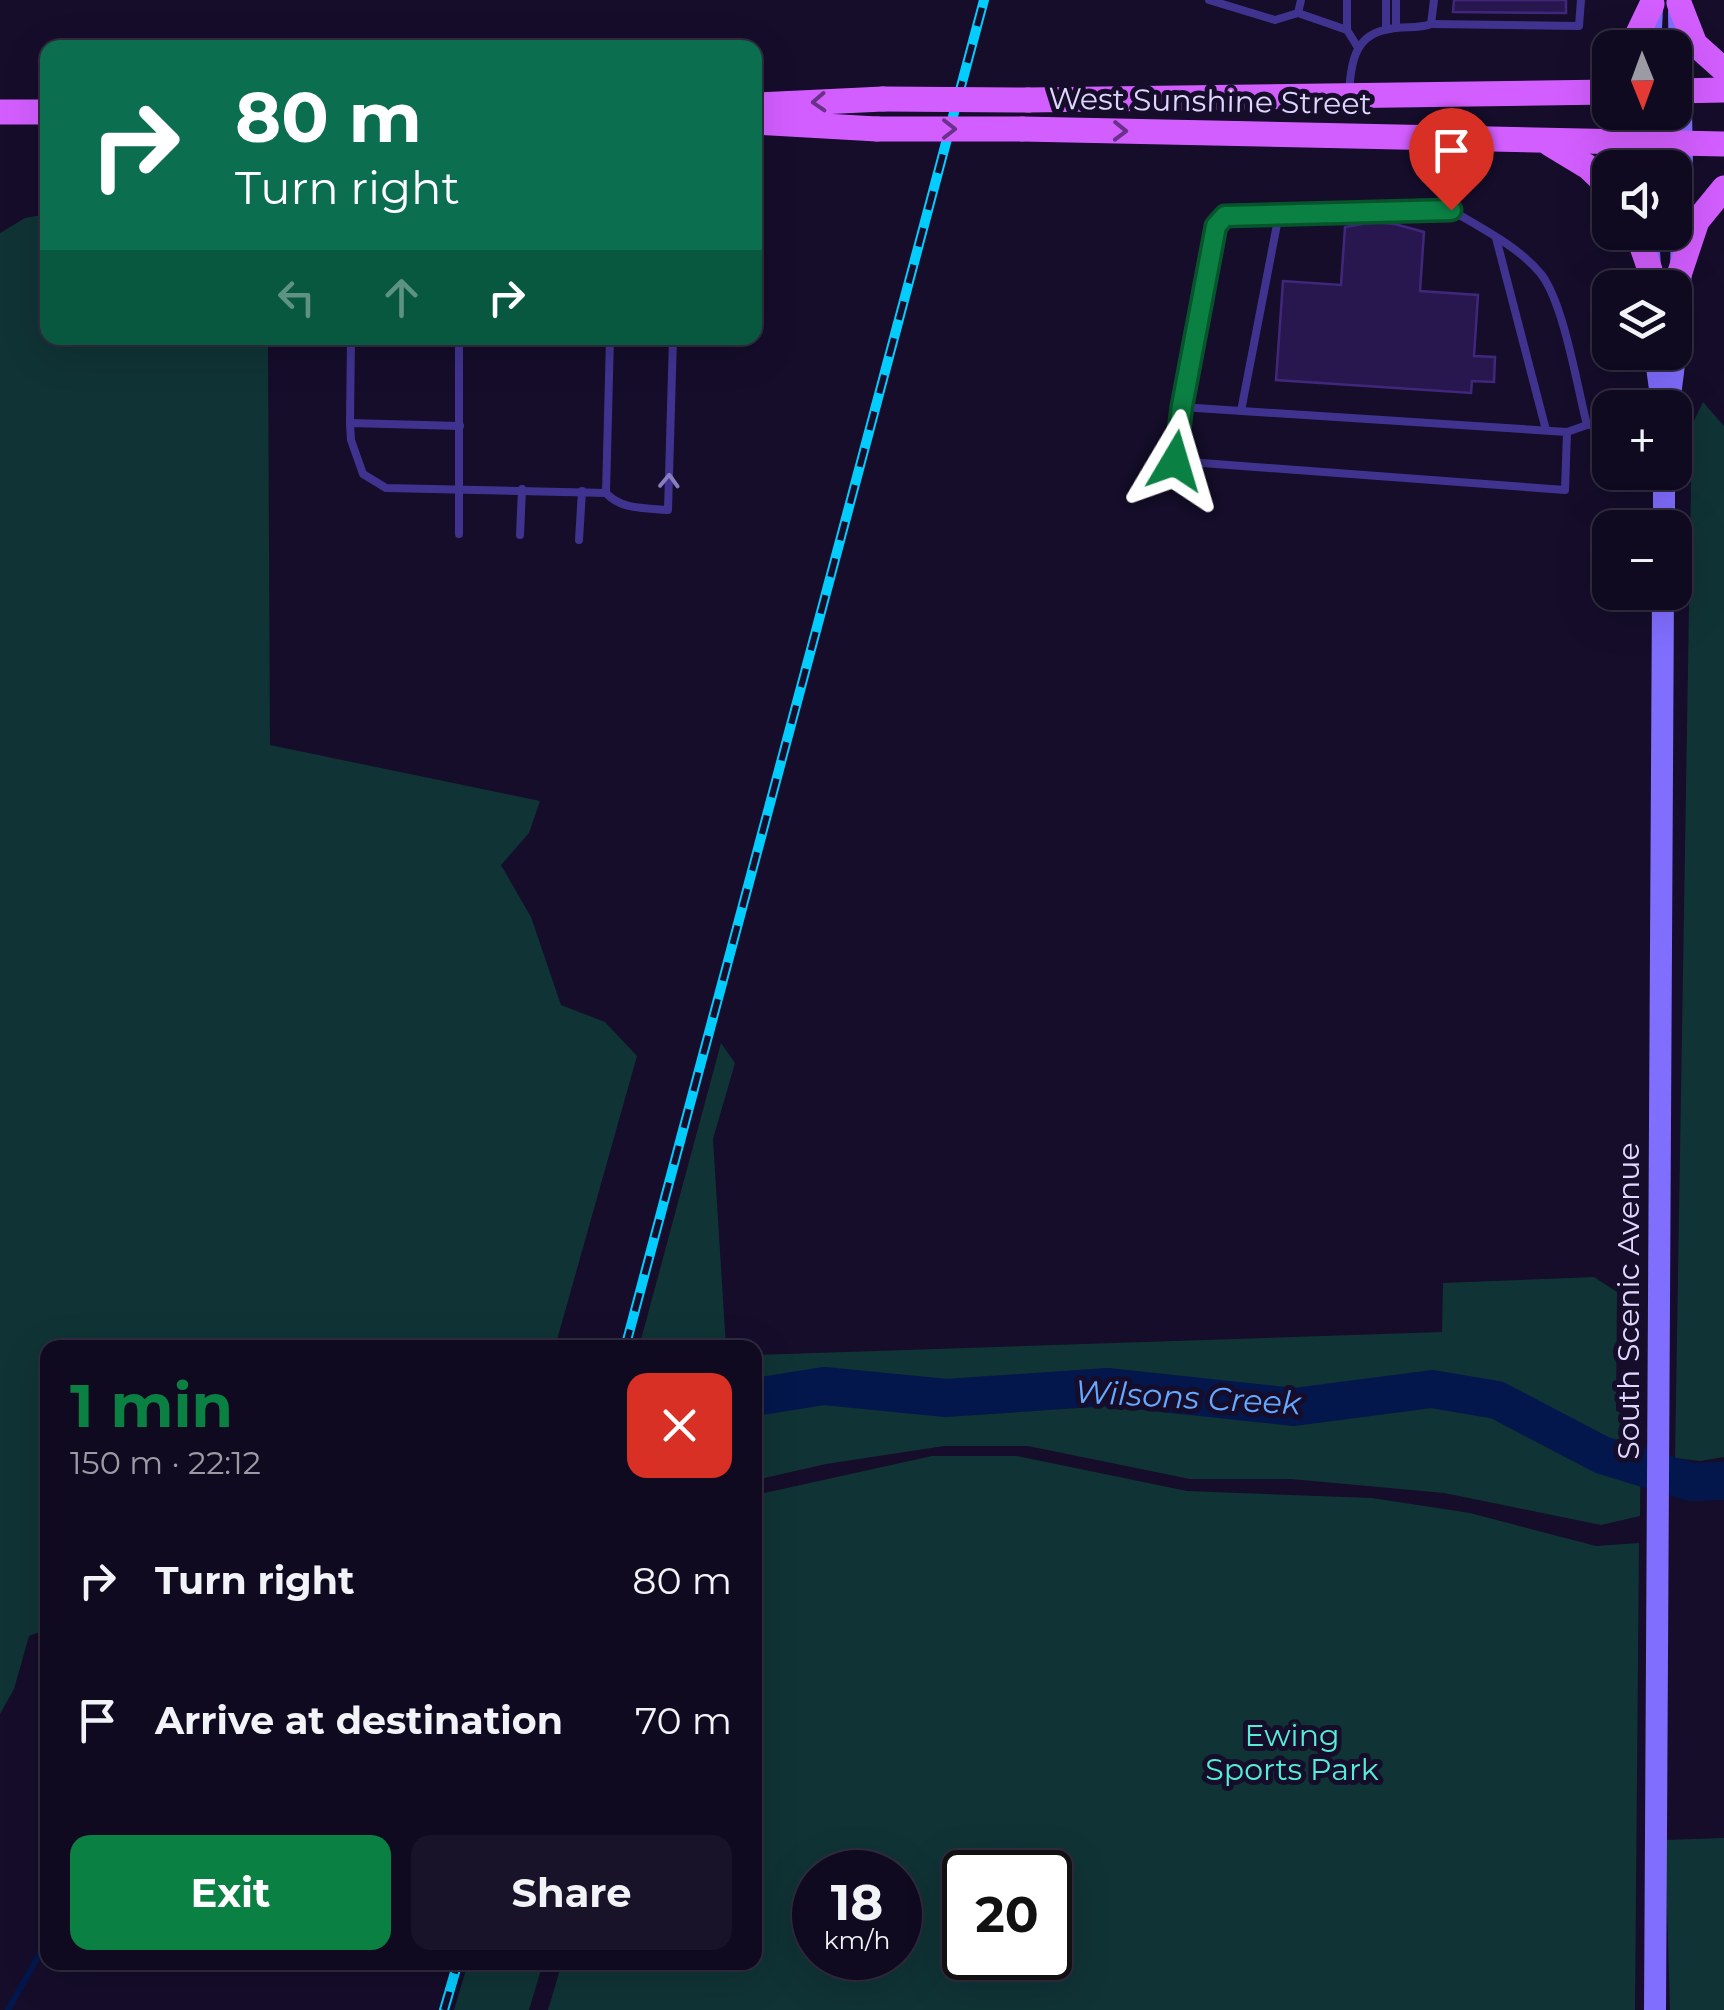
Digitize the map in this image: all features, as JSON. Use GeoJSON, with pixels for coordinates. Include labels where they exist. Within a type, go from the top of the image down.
{"type":"FeatureCollection","features":[{"type":"Feature","properties":{"kind":"main road"},"geometry":{"type":"LineString","coordinates":[[1639,30],[1652,2]]}},
{"type":"Feature","properties":{"kind":"main road"},"geometry":{"type":"LineString","coordinates":[[1651,30],[1652,2]]}},
{"type":"Feature","properties":{"kind":"main road"},"geometry":{"type":"LineString","coordinates":[[1679,2],[1695,44],[1724,70]]}},
{"type":"Feature","properties":{"kind":"main road"},"geometry":{"type":"LineString","coordinates":[[1679,2],[1679,30]]}},
{"type":"Feature","properties":{"kind":"main road"},"geometry":{"type":"LineString","coordinates":[[1570,94],[1592,88]]}},
{"type":"Feature","properties":{"kind":"main road"},"geometry":{"type":"LineString","coordinates":[[1692,90],[1724,90]]}},
{"type":"Feature","properties":{"kind":"main road","name":"West Sunshine Street"},"geometry":{"type":"LineString","coordinates":[[762,106],[883,99],[1592,93]]}},
{"type":"Feature","properties":{"kind":"main road"},"geometry":{"type":"LineString","coordinates":[[0,112],[40,112]]}},
{"type":"Feature","properties":{"kind":"main road","name":"West Sunshine Street"},"geometry":{"type":"LineString","coordinates":[[762,122],[876,129],[1545,142],[1604,150]]}},
{"type":"Feature","properties":{"kind":"main road"},"geometry":{"type":"LineString","coordinates":[[1680,130],[1680,270]]}},
{"type":"Feature","properties":{"kind":"main road"},"geometry":{"type":"LineString","coordinates":[[1545,142],[1576,158],[1592,172]]}},
{"type":"Feature","properties":{"kind":"main road","name":"West Sunshine Street"},"geometry":{"type":"LineString","coordinates":[[1665,150],[1681,144],[1724,144]]}},
{"type":"Feature","properties":{"kind":"main road"},"geometry":{"type":"LineString","coordinates":[[1681,270],[1698,221],[1724,188]]}},
{"type":"Feature","properties":{"kind":"main road","name":"South Scenic Avenue"},"geometry":{"type":"LineString","coordinates":[[1655,2010],[1663,610]]}},
{"type":"Feature","properties":{"kind":"lane"},"geometry":{"type":"LineString","coordinates":[[1209,0],[1275,20],[1298,13],[1346,30],[1357,46]]}},
{"type":"Feature","properties":{"kind":"lane"},"geometry":{"type":"LineString","coordinates":[[1298,13],[1301,0]]}},
{"type":"Feature","properties":{"kind":"lane"},"geometry":{"type":"LineString","coordinates":[[1346,30],[1347,0]]}},
{"type":"Feature","properties":{"kind":"lane"},"geometry":{"type":"LineString","coordinates":[[1386,0],[1391,28]]}},
{"type":"Feature","properties":{"kind":"lane"},"geometry":{"type":"LineString","coordinates":[[1391,28],[1396,0]]}},
{"type":"Feature","properties":{"kind":"lane"},"geometry":{"type":"LineString","coordinates":[[1431,24],[1434,0]]}},
{"type":"Feature","properties":{"kind":"lane"},"geometry":{"type":"LineString","coordinates":[[1349,94],[1357,46],[1391,28],[1431,24],[1579,26],[1581,0]]}},
{"type":"Feature","properties":{"kind":"lane"},"geometry":{"type":"LineString","coordinates":[[1451,210],[1452,139]]}},
{"type":"Feature","properties":{"kind":"lane"},"geometry":{"type":"LineString","coordinates":[[1567,432],[1565,490],[1175,461],[1216,226],[1225,216],[1451,210],[1496,238],[1540,273],[1553,295],[1587,425]]}},
{"type":"Feature","properties":{"kind":"lane"},"geometry":{"type":"LineString","coordinates":[[1241,410],[1279,214]]}},
{"type":"Feature","properties":{"kind":"lane"},"geometry":{"type":"LineString","coordinates":[[1496,238],[1546,430]]}},
{"type":"Feature","properties":{"kind":"lane"},"geometry":{"type":"LineString","coordinates":[[351,345],[351,440],[364,474],[386,488],[606,493]]}},
{"type":"Feature","properties":{"kind":"lane"},"geometry":{"type":"LineString","coordinates":[[458,534],[459,345]]}},
{"type":"Feature","properties":{"kind":"lane"},"geometry":{"type":"LineString","coordinates":[[610,345],[606,493],[614,502],[630,507],[668,510],[673,345]]}},
{"type":"Feature","properties":{"kind":"lane"},"geometry":{"type":"LineString","coordinates":[[1182,406],[1567,432],[1592,425]]}},
{"type":"Feature","properties":{"kind":"lane"},"geometry":{"type":"LineString","coordinates":[[350,423],[460,426]]}},
{"type":"Feature","properties":{"kind":"lane"},"geometry":{"type":"LineString","coordinates":[[520,535],[522,489]]}},
{"type":"Feature","properties":{"kind":"lane"},"geometry":{"type":"LineString","coordinates":[[579,540],[582,491]]}},
{"type":"Feature","properties":{"kind":"green space"},"geometry":{"type":"Polygon","coordinates":[[[40,215],[40,345],[268,345],[270,745],[540,801],[529,833],[501,865],[531,917],[561,1005],[605,1022],[637,1056],[557,1340],[40,1340],[40,1632],[29,1636],[14,1689],[0,1714],[0,233],[25,218],[40,215]]]}},
{"type":"Feature","properties":{"kind":"green space"},"geometry":{"type":"Polygon","coordinates":[[[1703,402],[1724,426],[1724,1457],[1700,1461],[1675,1458],[1689,610],[1692,610],[1692,425],[1703,402]]]}},
{"type":"Feature","properties":{"kind":"green space"},"geometry":{"type":"Polygon","coordinates":[[[721,1043],[735,1063],[713,1139],[726,1340],[641,1340],[721,1043]]]}},
{"type":"Feature","properties":{"kind":"green space"},"geometry":{"type":"Polygon","coordinates":[[[1594,1277],[1617,1292],[1616,1411],[1641,1422],[1640,1516],[1601,1525],[1444,1493],[1291,1479],[1190,1479],[1028,1446],[944,1446],[762,1478],[762,1355],[1442,1332],[1443,1283],[1594,1277]]]}},
{"type":"Feature","properties":{"kind":"green space","name":"Ewing Sports Park"},"geometry":{"type":"Polygon","coordinates":[[[932,1456],[1017,1456],[1187,1491],[1372,1498],[1470,1513],[1596,1546],[1639,1543],[1635,2010],[548,2010],[560,1970],[762,1970],[762,1493],[932,1456]]]}},
{"type":"Feature","properties":{"kind":"green space"},"geometry":{"type":"Polygon","coordinates":[[[1724,1838],[1724,2010],[1670,2010],[1665,1840],[1724,1838]]]}},
{"type":"Feature","properties":{"kind":"green space"},"geometry":{"type":"Polygon","coordinates":[[[466,1970],[541,1970],[529,2010],[454,2010],[466,1970]]]}},
{"type":"Feature","properties":{"kind":"building"},"geometry":{"type":"Polygon","coordinates":[[[1454,0],[1566,0],[1566,13],[1453,12],[1454,0]]]}},
{"type":"Feature","properties":{"kind":"building"},"geometry":{"type":"Polygon","coordinates":[[[1373,222],[1424,232],[1420,291],[1478,295],[1474,356],[1495,357],[1494,382],[1472,381],[1471,393],[1276,380],[1283,281],[1341,285],[1345,227],[1373,222]]]}},
{"type":"Feature","properties":{"kind":"waterway","name":"Wilsons Creek"},"geometry":{"type":"LineString","coordinates":[[762,1396],[824,1386],[946,1398],[1107,1387],[1294,1407],[1432,1389],[1497,1400],[1602,1455],[1691,1482],[1724,1481]]}},
{"type":"Feature","properties":{"kind":"waterway"},"geometry":{"type":"LineString","coordinates":[[8,2010],[40,1953]]}},
{"type":"Feature","properties":{"kind":"railway"},"geometry":{"type":"LineString","coordinates":[[627,1340],[984,0]]}},
{"type":"Feature","properties":{"kind":"railway"},"geometry":{"type":"LineString","coordinates":[[444,2010],[456,1970]]}},
{"type":"Feature","properties":{"kind":"route"},"geometry":{"type":"LineString","coordinates":[[1175,461],[1216,226],[1225,216],[1451,210]]}}]}
